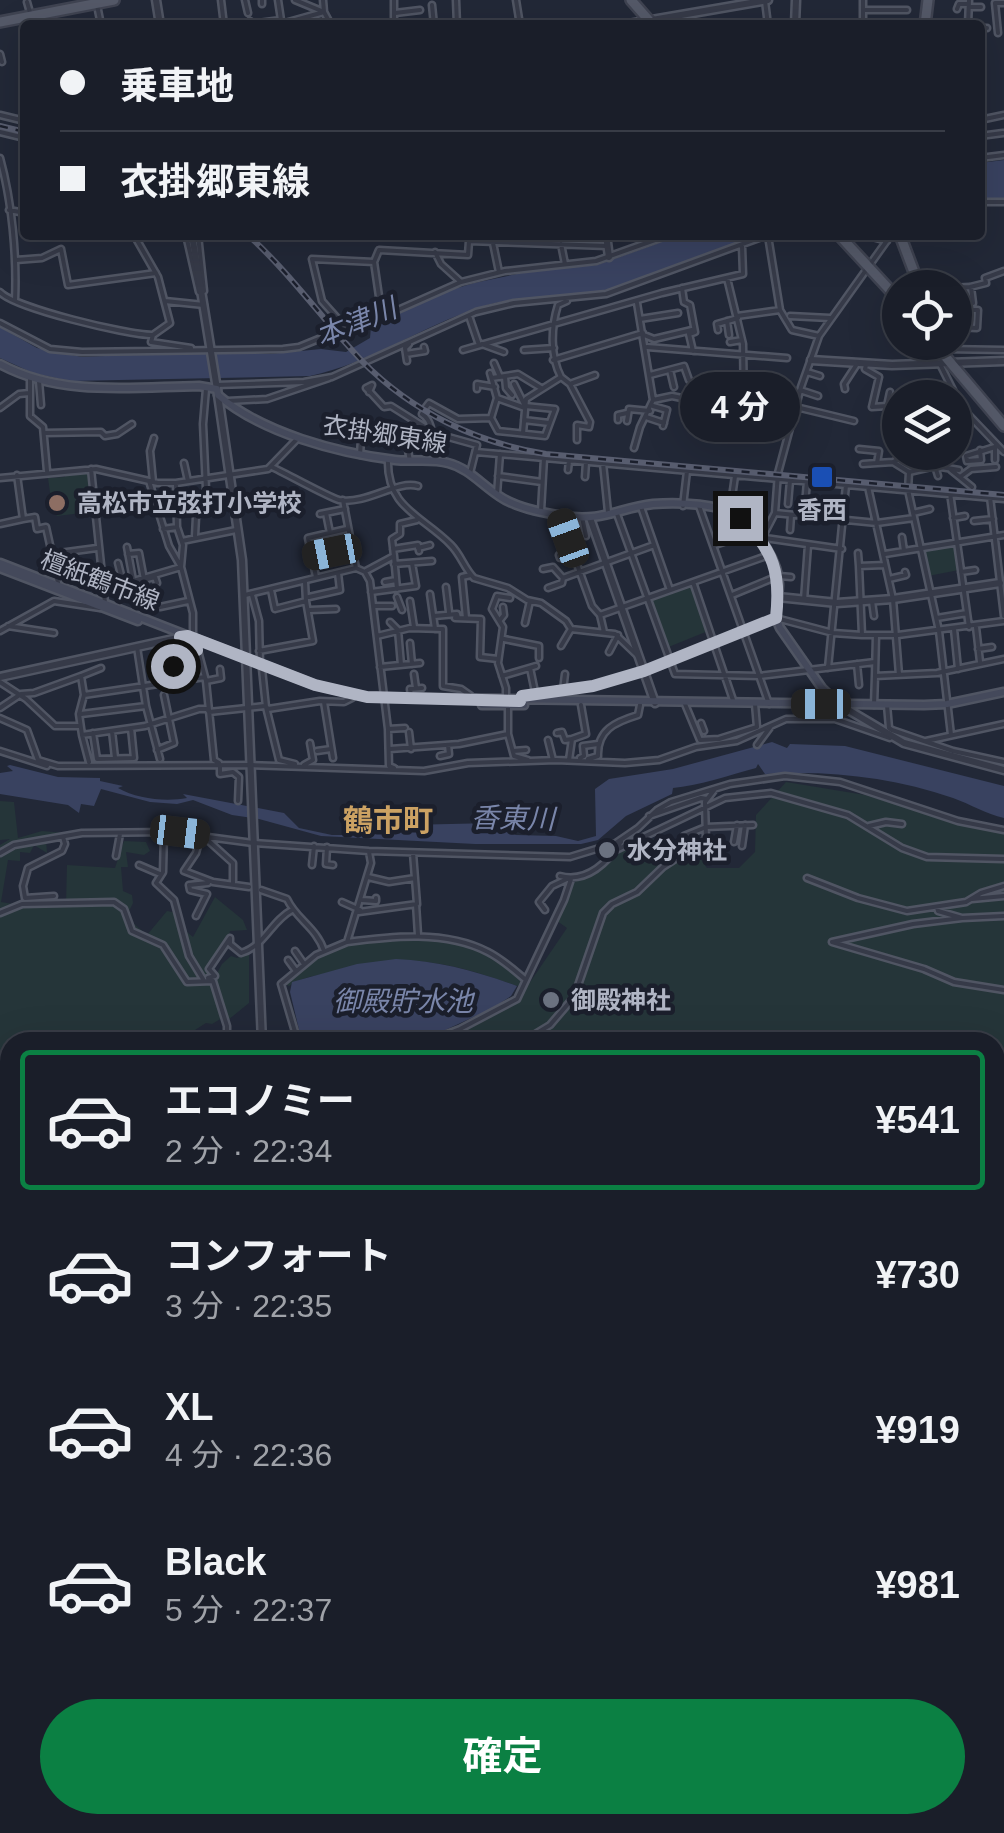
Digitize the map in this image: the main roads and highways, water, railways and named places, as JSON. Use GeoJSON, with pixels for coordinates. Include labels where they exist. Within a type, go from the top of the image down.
{"type":"FeatureCollection","features":[{"type":"Feature","properties":{"kind":"main road"},"geometry":{"type":"LineString","coordinates":[[0,20],[35,19],[73,4],[114,0]]}},
{"type":"Feature","properties":{"kind":"main road"},"geometry":{"type":"LineString","coordinates":[[631,0],[649,20]]}},
{"type":"Feature","properties":{"kind":"main road"},"geometry":{"type":"LineString","coordinates":[[844,240],[882,282]]}},
{"type":"Feature","properties":{"kind":"main road"},"geometry":{"type":"LineString","coordinates":[[902,240],[913,270]]}},
{"type":"Feature","properties":{"kind":"main road"},"geometry":{"type":"LineString","coordinates":[[947,360],[1004,424]]}},
{"type":"Feature","properties":{"kind":"main road","name":"衣掛郷東線"},"geometry":{"type":"LineString","coordinates":[[0,364],[34,380],[63,386],[218,390],[298,438],[388,459],[449,463],[497,494],[559,515],[586,518],[659,504],[730,511],[762,540],[778,576],[776,618],[780,628],[831,698],[840,704]]}},
{"type":"Feature","properties":{"kind":"main road","name":"檀紙鶴市線"},"geometry":{"type":"LineString","coordinates":[[0,563],[103,605]]}},
{"type":"Feature","properties":{"kind":"main road","name":"檀紙鶴市線"},"geometry":{"type":"LineString","coordinates":[[0,563],[191,641],[352,698],[507,701]]}},
{"type":"Feature","properties":{"kind":"main road","name":"檀紙鶴市線"},"geometry":{"type":"LineString","coordinates":[[261,666],[332,690],[384,701],[470,698],[582,705],[655,703]]}},
{"type":"Feature","properties":{"kind":"main road"},"geometry":{"type":"LineString","coordinates":[[840,704],[947,704],[1004,692]]}},
{"type":"Feature","properties":{"kind":"main road","name":"檀紙鶴市線"},"geometry":{"type":"LineString","coordinates":[[520,703],[840,704]]}},
{"type":"Feature","properties":{"kind":"water"},"geometry":{"type":"Polygon","coordinates":[[[1004,160],[1004,200],[985,200],[985,162],[1004,160]]]}},
{"type":"Feature","properties":{"kind":"water"},"geometry":{"type":"Polygon","coordinates":[[[667,240],[743,240],[616,287],[481,307],[354,362],[310,376],[70,381],[33,373],[0,358],[0,327],[37,348],[82,357],[195,352],[270,354],[321,349],[346,352],[370,338],[371,327],[444,292],[531,271],[597,265],[667,240]]]}},
{"type":"Feature","properties":{"kind":"water"},"geometry":{"type":"Polygon","coordinates":[[[772,742],[787,748],[790,744],[845,746],[1004,786],[1004,818],[907,785],[837,774],[765,774],[758,764],[725,777],[673,788],[672,794],[626,816],[598,840],[581,844],[475,844],[321,836],[232,815],[193,800],[177,804],[150,802],[101,789],[94,806],[81,804],[79,813],[68,805],[0,794],[0,773],[13,771],[7,766],[10,765],[58,777],[100,778],[143,797],[187,798],[183,794],[284,813],[299,828],[332,835],[361,835],[407,825],[493,823],[516,835],[578,841],[596,836],[595,789],[609,779],[673,769],[772,742]]]}},
{"type":"Feature","properties":{"kind":"water","name":"御殿貯水池"},"geometry":{"type":"Polygon","coordinates":[[[396,959],[427,962],[517,986],[511,996],[491,1009],[441,1032],[300,1032],[290,992],[292,982],[357,964],[396,959]]]}},
{"type":"Feature","properties":{"kind":"railway"},"geometry":{"type":"LineString","coordinates":[[0,126],[20,131]]}},
{"type":"Feature","properties":{"kind":"railway"},"geometry":{"type":"LineString","coordinates":[[253,240],[381,379],[424,410],[495,442],[546,454],[1004,495]]}},
{"type":"Feature","properties":{"kind":"place","name":"香西"},"geometry":{"type":"Point","coordinates":[822,477]}},
{"type":"Feature","properties":{"kind":"place","name":"高松市立弦打小学校"},"geometry":{"type":"Point","coordinates":[57,503]}},
{"type":"Feature","properties":{"kind":"place","name":"水分神社"},"geometry":{"type":"Point","coordinates":[607,850]}},
{"type":"Feature","properties":{"kind":"place","name":"御殿神社"},"geometry":{"type":"Point","coordinates":[551,1000]}},
{"type":"Feature","properties":{"kind":"district","name":"鶴市町"},"geometry":{"type":"Point","coordinates":[388,821]}},
{"type":"Feature","properties":{"kind":"water label","name":"本津川"},"geometry":{"type":"Point","coordinates":[356,322]}},
{"type":"Feature","properties":{"kind":"water label","name":"香東川"},"geometry":{"type":"Point","coordinates":[513,818]}}]}
